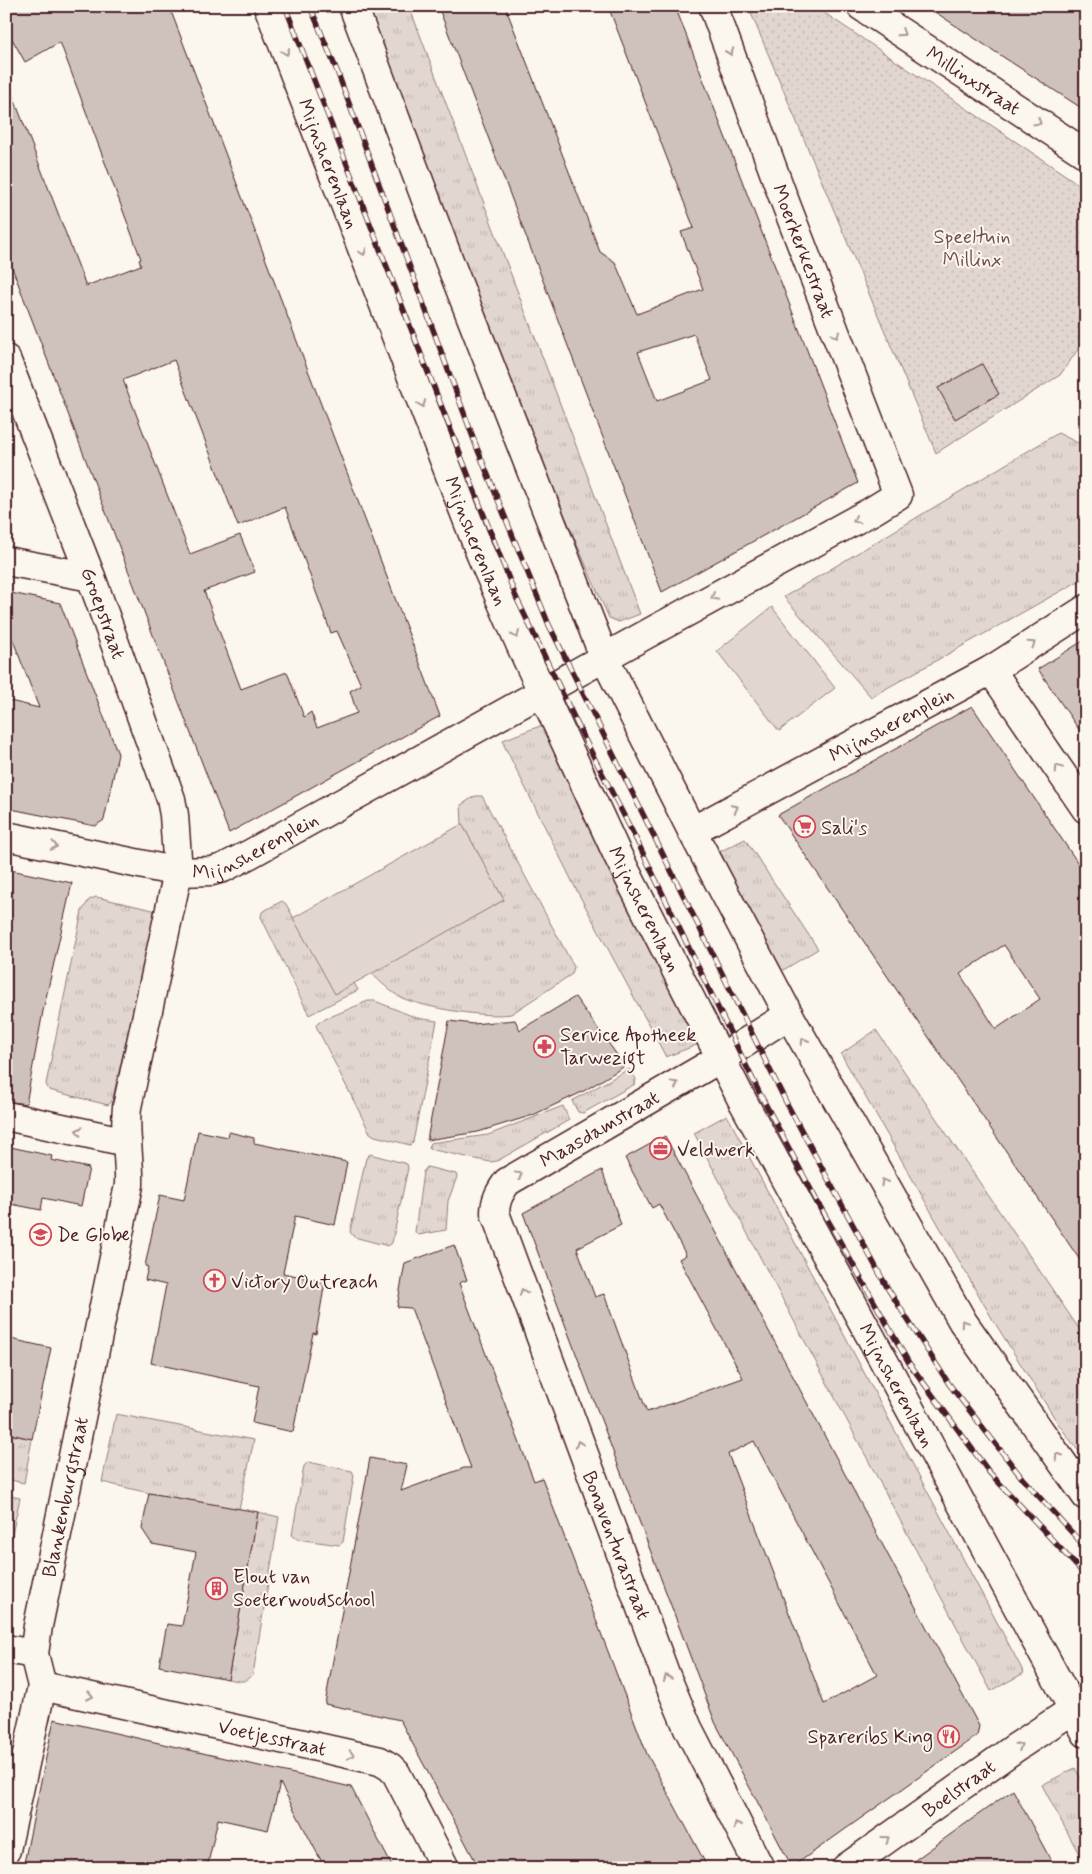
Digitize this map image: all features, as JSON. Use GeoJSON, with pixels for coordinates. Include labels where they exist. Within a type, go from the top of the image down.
{"type":"FeatureCollection","features":[{"type":"Feature","properties":{"kind":"street","name":"Mijnsherenlaan"},"geometry":{"type":"LineString","coordinates":[[268,6],[481,555],[618,856],[741,1098],[1081,1715]]}},
{"type":"Feature","properties":{"kind":"street"},"geometry":{"type":"LineString","coordinates":[[353,6],[448,258],[604,657],[692,831],[789,1015],[963,1322],[1086,1496]]}},
{"type":"Feature","properties":{"kind":"street","name":"Moerkerkestraat"},"geometry":{"type":"LineString","coordinates":[[604,657],[898,495],[782,194],[713,6]]}},
{"type":"Feature","properties":{"kind":"street","name":"Millinxstraat"},"geometry":{"type":"LineString","coordinates":[[861,6],[1086,154]]}},
{"type":"Feature","properties":{"kind":"street","name":"Groepstraat"},"geometry":{"type":"LineString","coordinates":[[6,359],[91,577],[171,799],[178,872]]}},
{"type":"Feature","properties":{"kind":"street"},"geometry":{"type":"LineString","coordinates":[[6,561],[91,577]]}},
{"type":"Feature","properties":{"kind":"street","name":"Mijnsherenplein"},"geometry":{"type":"LineString","coordinates":[[692,831],[991,670],[1086,609]]}},
{"type":"Feature","properties":{"kind":"street","name":"Mijnsherenplein"},"geometry":{"type":"LineString","coordinates":[[126,1142],[127,1107],[178,872],[212,871],[224,868],[604,657]]}},
{"type":"Feature","properties":{"kind":"street"},"geometry":{"type":"LineString","coordinates":[[991,670],[1086,809]]}},
{"type":"Feature","properties":{"kind":"street"},"geometry":{"type":"LineString","coordinates":[[6,836],[178,872]]}},
{"type":"Feature","properties":{"kind":"street"},"geometry":{"type":"LineString","coordinates":[[721,1058],[789,1015]]}},
{"type":"Feature","properties":{"kind":"street","name":"Maasdamstraat"},"geometry":{"type":"LineString","coordinates":[[495,1213],[495,1204],[499,1193],[507,1182],[721,1058]]}},
{"type":"Feature","properties":{"kind":"street"},"geometry":{"type":"LineString","coordinates":[[6,1116],[126,1142]]}},
{"type":"Feature","properties":{"kind":"street","name":"Blankenburgstraat"},"geometry":{"type":"LineString","coordinates":[[6,1850],[42,1686],[34,1654],[129,1185],[130,1171],[126,1142]]}},
{"type":"Feature","properties":{"kind":"street","name":"Bonaventurastraat"},"geometry":{"type":"LineString","coordinates":[[495,1213],[593,1484],[666,1676],[688,1728],[760,1868]]}},
{"type":"Feature","properties":{"kind":"street"},"geometry":{"type":"LineString","coordinates":[[6,1649],[34,1654]]}},
{"type":"Feature","properties":{"kind":"street","name":"Voetjesstraat"},"geometry":{"type":"LineString","coordinates":[[42,1686],[380,1761],[396,1773],[446,1868]]}},
{"type":"Feature","properties":{"kind":"street","name":"Boelstraat"},"geometry":{"type":"LineString","coordinates":[[846,1868],[1015,1748],[1081,1715]]}},
{"type":"Feature","properties":{"kind":"green space"},"geometry":{"type":"Polygon","coordinates":[[[366,6],[409,6],[640,614],[619,622],[609,618],[544,466],[366,6]]]}},
{"type":"Feature","properties":{"kind":"green space","name":"Speeltuin Millinx"},"geometry":{"type":"Polygon","coordinates":[[[748,6],[814,6],[1086,189],[1086,338],[1060,375],[936,453],[748,6]]]}},
{"type":"Feature","properties":{"kind":"green space"},"geometry":{"type":"Polygon","coordinates":[[[1058,433],[1082,445],[1086,454],[1086,577],[871,697],[784,597],[1058,433]]]}},
{"type":"Feature","properties":{"kind":"green space"},"geometry":{"type":"Polygon","coordinates":[[[772,607],[835,688],[779,731],[717,651],[772,607]]]}},
{"type":"Feature","properties":{"kind":"green space"},"geometry":{"type":"Polygon","coordinates":[[[540,726],[545,727],[699,1044],[666,1057],[576,889],[504,745],[503,740],[540,726]]]}},
{"type":"Feature","properties":{"kind":"green space"},"geometry":{"type":"Polygon","coordinates":[[[475,796],[482,796],[574,967],[572,974],[511,1014],[486,1015],[440,1009],[413,1002],[394,993],[371,973],[504,900],[462,824],[461,805],[475,796]]]}},
{"type":"Feature","properties":{"kind":"green space"},"geometry":{"type":"Polygon","coordinates":[[[462,824],[504,900],[335,994],[293,918],[462,824]]]}},
{"type":"Feature","properties":{"kind":"green space"},"geometry":{"type":"Polygon","coordinates":[[[745,839],[818,949],[780,972],[713,855],[745,839]]]}},
{"type":"Feature","properties":{"kind":"green space"},"geometry":{"type":"Polygon","coordinates":[[[96,897],[153,910],[155,919],[112,1101],[108,1105],[49,1090],[46,1084],[82,911],[89,900],[96,897]]]}},
{"type":"Feature","properties":{"kind":"green space"},"geometry":{"type":"Polygon","coordinates":[[[282,901],[286,904],[335,993],[354,983],[358,990],[309,1015],[261,917],[262,912],[282,901]]]}},
{"type":"Feature","properties":{"kind":"green space"},"geometry":{"type":"Polygon","coordinates":[[[368,1001],[375,1001],[417,1018],[437,1021],[413,1142],[410,1145],[370,1133],[316,1026],[318,1022],[368,1001]]]}},
{"type":"Feature","properties":{"kind":"green space"},"geometry":{"type":"Polygon","coordinates":[[[876,1030],[1086,1339],[1086,1461],[1059,1425],[993,1320],[841,1054],[876,1030]]]}},
{"type":"Feature","properties":{"kind":"green space"},"geometry":{"type":"Polygon","coordinates":[[[629,1069],[636,1079],[635,1084],[583,1113],[578,1112],[572,1101],[629,1069]]]}},
{"type":"Feature","properties":{"kind":"green space"},"geometry":{"type":"Polygon","coordinates":[[[563,1106],[569,1120],[497,1161],[490,1162],[429,1149],[430,1143],[488,1135],[563,1106]]]}},
{"type":"Feature","properties":{"kind":"green space"},"geometry":{"type":"Polygon","coordinates":[[[727,1115],[1024,1673],[991,1691],[694,1133],[727,1115]]]}},
{"type":"Feature","properties":{"kind":"green space"},"geometry":{"type":"Polygon","coordinates":[[[370,1154],[407,1164],[408,1168],[392,1243],[388,1246],[354,1237],[350,1232],[366,1158],[370,1154]]]}},
{"type":"Feature","properties":{"kind":"green space"},"geometry":{"type":"Polygon","coordinates":[[[427,1167],[456,1174],[457,1177],[448,1201],[446,1230],[418,1235],[415,1232],[423,1172],[427,1167]]]}},
{"type":"Feature","properties":{"kind":"green space"},"geometry":{"type":"Polygon","coordinates":[[[116,1414],[254,1440],[239,1509],[149,1493],[102,1482],[116,1414]]]}},
{"type":"Feature","properties":{"kind":"green space"},"geometry":{"type":"Polygon","coordinates":[[[6,1434],[32,1439],[24,1483],[6,1479],[6,1434]]]}},
{"type":"Feature","properties":{"kind":"green space"},"geometry":{"type":"Polygon","coordinates":[[[308,1462],[352,1471],[354,1475],[343,1542],[339,1545],[297,1539],[292,1535],[304,1466],[308,1462]]]}},
{"type":"Feature","properties":{"kind":"green space"},"geometry":{"type":"Polygon","coordinates":[[[6,1495],[20,1498],[6,1562],[6,1495]]]}},
{"type":"Feature","properties":{"kind":"green space"},"geometry":{"type":"Polygon","coordinates":[[[258,1512],[279,1517],[253,1674],[245,1681],[239,1681],[228,1679],[258,1512]]]}},
{"type":"Feature","properties":{"kind":"green space"},"geometry":{"type":"Polygon","coordinates":[[[1075,1768],[1086,1788],[1086,1867],[1042,1785],[1075,1768]]]}},
{"type":"Feature","properties":{"kind":"building"},"geometry":{"type":"Polygon","coordinates":[[[6,6],[169,6],[440,716],[229,833],[6,252],[6,83],[8,83],[86,286],[141,265],[139,260],[141,259],[60,42],[25,62],[6,28],[6,6]],[[174,360],[123,380],[190,554],[240,535],[255,572],[204,591],[241,689],[287,672],[304,717],[311,712],[317,728],[357,713],[350,691],[361,685],[337,631],[331,633],[285,507],[238,526],[174,360]]]}},
{"type":"Feature","properties":{"kind":"building"},"geometry":{"type":"Polygon","coordinates":[[[438,6],[505,6],[600,252],[615,262],[637,314],[703,289],[681,232],[694,228],[608,6],[675,6],[858,483],[662,592],[438,6]],[[694,334],[638,352],[657,401],[712,380],[694,334]]]}},
{"type":"Feature","properties":{"kind":"building"},"geometry":{"type":"Polygon","coordinates":[[[926,6],[1086,6],[1086,111],[994,51],[926,6]]]}},
{"type":"Feature","properties":{"kind":"building"},"geometry":{"type":"Polygon","coordinates":[[[982,364],[999,394],[955,419],[938,388],[982,364]]]}},
{"type":"Feature","properties":{"kind":"building"},"geometry":{"type":"Polygon","coordinates":[[[6,592],[60,603],[115,746],[118,754],[104,820],[95,826],[6,808],[6,700],[39,708],[6,622],[6,592]]]}},
{"type":"Feature","properties":{"kind":"building"},"geometry":{"type":"Polygon","coordinates":[[[1086,639],[1086,740],[1038,669],[1086,639]]]}},
{"type":"Feature","properties":{"kind":"building"},"geometry":{"type":"Polygon","coordinates":[[[972,706],[1086,875],[1086,1269],[778,815],[972,706]],[[1004,945],[960,974],[996,1029],[1040,999],[1004,945]]]}},
{"type":"Feature","properties":{"kind":"building"},"geometry":{"type":"Polygon","coordinates":[[[6,869],[72,883],[43,1011],[26,1104],[6,1101],[6,869]]]}},
{"type":"Feature","properties":{"kind":"building"},"geometry":{"type":"Polygon","coordinates":[[[575,997],[625,1066],[582,1092],[533,1115],[478,1132],[427,1140],[449,1021],[473,1024],[515,1020],[520,1030],[575,997]]]}},
{"type":"Feature","properties":{"kind":"building","name":"Victory Outreach"},"geometry":{"type":"Polygon","coordinates":[[[198,1131],[228,1137],[229,1132],[254,1138],[254,1143],[347,1162],[335,1225],[295,1216],[283,1273],[325,1282],[316,1334],[313,1333],[293,1432],[252,1423],[259,1386],[151,1363],[166,1285],[145,1280],[148,1267],[145,1266],[160,1195],[184,1200],[198,1131]]]}},
{"type":"Feature","properties":{"kind":"building"},"geometry":{"type":"Polygon","coordinates":[[[665,1136],[979,1726],[977,1736],[792,1867],[715,1722],[523,1213],[602,1170],[621,1225],[577,1248],[595,1297],[604,1294],[647,1412],[743,1378],[679,1259],[686,1255],[659,1204],[652,1208],[625,1158],[665,1136]],[[754,1441],[728,1454],[824,1704],[877,1675],[754,1441]]]}},
{"type":"Feature","properties":{"kind":"building"},"geometry":{"type":"Polygon","coordinates":[[[6,1146],[52,1156],[51,1160],[89,1168],[81,1206],[43,1198],[41,1210],[6,1203],[6,1146]]]}},
{"type":"Feature","properties":{"kind":"building"},"geometry":{"type":"Polygon","coordinates":[[[454,1245],[467,1280],[459,1283],[534,1481],[542,1478],[647,1754],[708,1868],[479,1868],[400,1720],[325,1704],[370,1458],[407,1465],[401,1491],[464,1468],[471,1468],[411,1308],[397,1307],[405,1263],[454,1245]]]}},
{"type":"Feature","properties":{"kind":"building"},"geometry":{"type":"Polygon","coordinates":[[[6,1338],[51,1348],[32,1439],[6,1433],[6,1338]]]}},
{"type":"Feature","properties":{"kind":"building","name":"Elout van Soeterwoudschool"},"geometry":{"type":"Polygon","coordinates":[[[149,1493],[258,1512],[228,1679],[159,1666],[167,1624],[182,1626],[196,1552],[152,1544],[142,1529],[149,1493]]]}},
{"type":"Feature","properties":{"kind":"building"},"geometry":{"type":"Polygon","coordinates":[[[54,1719],[351,1787],[393,1868],[325,1868],[280,1783],[268,1830],[218,1819],[207,1868],[23,1868],[54,1719]]]}},
{"type":"Feature","properties":{"kind":"building"},"geometry":{"type":"Polygon","coordinates":[[[1013,1790],[1055,1868],[904,1868],[958,1829],[1013,1790]]]}},
{"type":"Feature","properties":{"kind":"railway"},"geometry":{"type":"LineString","coordinates":[[285,6],[516,597],[759,1092],[817,1201],[909,1363],[989,1472],[1086,1576]]}},
{"type":"Feature","properties":{"kind":"railway"},"geometry":{"type":"LineString","coordinates":[[310,6],[337,71],[477,448],[549,625],[786,1102],[888,1289],[949,1384],[1022,1478],[1086,1548]]}},
{"type":"Feature","properties":{"kind":"place","name":"Sali's"},"geometry":{"type":"Point","coordinates":[805,827]}},
{"type":"Feature","properties":{"kind":"place","name":"Service Apotheek Tarwezigt"},"geometry":{"type":"Point","coordinates":[544,1046]}},
{"type":"Feature","properties":{"kind":"place","name":"Veldwerk"},"geometry":{"type":"Point","coordinates":[661,1149]}},
{"type":"Feature","properties":{"kind":"place","name":"De Globe"},"geometry":{"type":"Point","coordinates":[41,1234]}},
{"type":"Feature","properties":{"kind":"place","name":"Victory Outreach"},"geometry":{"type":"Point","coordinates":[215,1281]}},
{"type":"Feature","properties":{"kind":"place","name":"Elout van Soeterwoudschool"},"geometry":{"type":"Point","coordinates":[217,1588]}},
{"type":"Feature","properties":{"kind":"place","name":"Spareribs King"},"geometry":{"type":"Point","coordinates":[949,1736]}}]}
